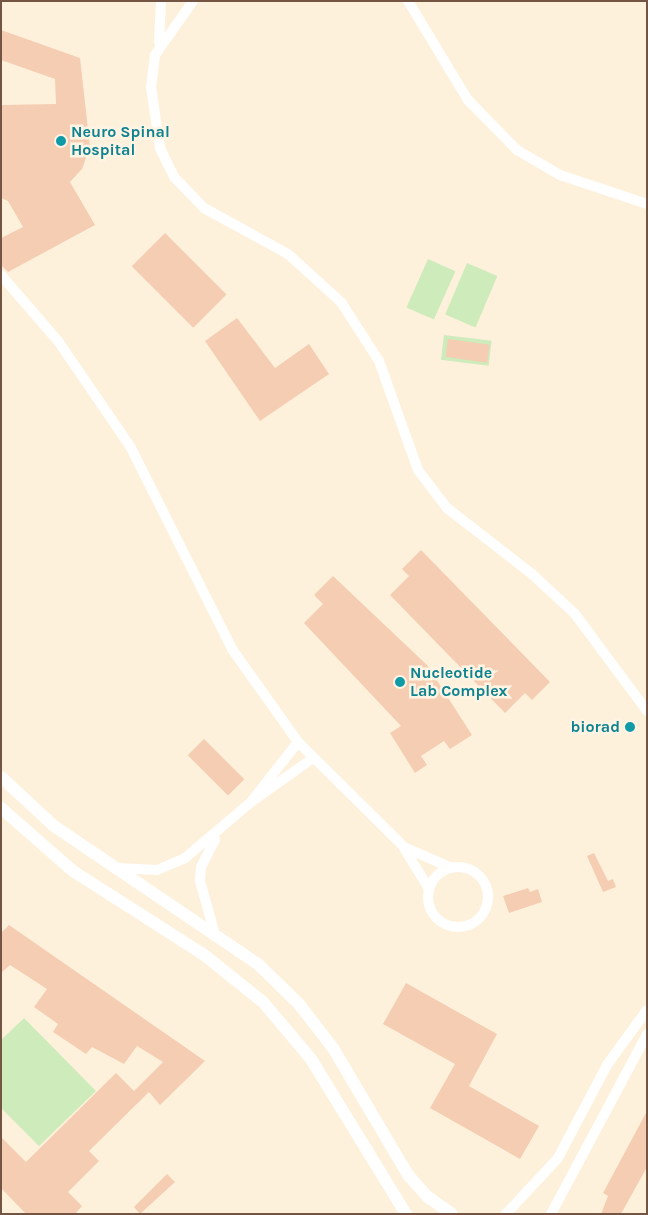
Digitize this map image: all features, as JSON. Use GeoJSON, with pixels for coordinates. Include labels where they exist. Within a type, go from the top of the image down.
{"type":"FeatureCollection","features":[{"type":"Feature","properties":{"kind":"street"},"geometry":{"type":"LineString","coordinates":[[160,1],[162,29],[155,55],[152,118],[174,177],[204,208],[288,254],[341,302],[378,361],[418,470],[447,508],[532,574],[575,614],[647,711]]}},
{"type":"Feature","properties":{"kind":"street"},"geometry":{"type":"LineString","coordinates":[[155,55],[193,1]]}},
{"type":"Feature","properties":{"kind":"street"},"geometry":{"type":"LineString","coordinates":[[408,1],[468,100],[517,150],[560,175],[647,204]]}},
{"type":"Feature","properties":{"kind":"street"},"geometry":{"type":"LineString","coordinates":[[1,276],[58,341],[125,438],[232,649],[298,742],[404,847],[428,889],[428,903],[438,920],[458,927],[477,920],[488,899],[485,886],[466,868],[452,868],[442,872],[428,889]]}},
{"type":"Feature","properties":{"kind":"street"},"geometry":{"type":"LineString","coordinates":[[112,867],[142,871],[172,866],[218,834],[251,802],[298,742]]}},
{"type":"Feature","properties":{"kind":"street"},"geometry":{"type":"LineString","coordinates":[[251,802],[313,758]]}},
{"type":"Feature","properties":{"kind":"street"},"geometry":{"type":"LineString","coordinates":[[1,777],[54,826],[112,867],[214,931],[259,965],[299,1004],[333,1048],[408,1175],[452,1214]]}},
{"type":"Feature","properties":{"kind":"street"},"geometry":{"type":"LineString","coordinates":[[1,808],[72,871],[203,954],[263,1002],[311,1059],[406,1214]]}},
{"type":"Feature","properties":{"kind":"street"},"geometry":{"type":"LineString","coordinates":[[214,931],[200,881],[201,867],[218,834]]}},
{"type":"Feature","properties":{"kind":"street"},"geometry":{"type":"LineString","coordinates":[[404,847],[452,868]]}},
{"type":"Feature","properties":{"kind":"street"},"geometry":{"type":"LineString","coordinates":[[506,1214],[558,1158],[607,1065],[647,1010]]}},
{"type":"Feature","properties":{"kind":"street"},"geometry":{"type":"LineString","coordinates":[[550,1214],[647,1034]]}},
{"type":"Feature","properties":{"kind":"green space"},"geometry":{"type":"Polygon","coordinates":[[[428,259],[455,271],[434,320],[406,307],[428,259]]]}},
{"type":"Feature","properties":{"kind":"green space"},"geometry":{"type":"Polygon","coordinates":[[[467,263],[497,276],[475,327],[445,315],[467,263]]]}},
{"type":"Feature","properties":{"kind":"green space"},"geometry":{"type":"Polygon","coordinates":[[[444,335],[492,341],[489,366],[441,360],[444,335]]]}},
{"type":"Feature","properties":{"kind":"green space"},"geometry":{"type":"Polygon","coordinates":[[[24,1018],[96,1091],[39,1146],[1,1108],[1,1040],[24,1018]]]}},
{"type":"Feature","properties":{"kind":"building","name":"Neuro Spinal Hospital"},"geometry":{"type":"Polygon","coordinates":[[[1,30],[80,58],[90,147],[82,169],[70,182],[95,225],[8,272],[1,265],[1,238],[23,227],[8,201],[1,198],[1,105],[56,104],[55,79],[1,60],[1,30]]]}},
{"type":"Feature","properties":{"kind":"building"},"geometry":{"type":"Polygon","coordinates":[[[165,233],[227,295],[193,328],[132,266],[165,233]]]}},
{"type":"Feature","properties":{"kind":"building"},"geometry":{"type":"Polygon","coordinates":[[[237,318],[275,368],[309,344],[329,374],[260,421],[205,341],[237,318]]]}},
{"type":"Feature","properties":{"kind":"building"},"geometry":{"type":"Polygon","coordinates":[[[448,339],[490,345],[487,363],[445,357],[448,339]]]}},
{"type":"Feature","properties":{"kind":"building"},"geometry":{"type":"Polygon","coordinates":[[[421,550],[550,682],[532,700],[525,693],[505,713],[390,595],[409,576],[402,569],[421,550]]]}},
{"type":"Feature","properties":{"kind":"building","name":"Nucleotide Lab Complex"},"geometry":{"type":"Polygon","coordinates":[[[333,576],[427,665],[472,735],[450,749],[444,741],[421,756],[427,765],[415,773],[390,733],[401,726],[304,623],[323,604],[314,595],[333,576]]]}},
{"type":"Feature","properties":{"kind":"building"},"geometry":{"type":"Polygon","coordinates":[[[204,739],[244,779],[228,796],[188,755],[204,739]]]}},
{"type":"Feature","properties":{"kind":"building"},"geometry":{"type":"Polygon","coordinates":[[[594,853],[608,881],[613,879],[616,887],[603,892],[587,856],[594,853]]]}},
{"type":"Feature","properties":{"kind":"building"},"geometry":{"type":"Polygon","coordinates":[[[528,888],[530,892],[538,889],[542,902],[509,913],[503,896],[528,888]]]}},
{"type":"Feature","properties":{"kind":"building"},"geometry":{"type":"Polygon","coordinates":[[[9,925],[205,1061],[160,1105],[149,1092],[89,1151],[99,1161],[68,1192],[82,1206],[75,1214],[26,1214],[1,1188],[1,1137],[26,1162],[116,1073],[134,1091],[163,1062],[137,1046],[124,1064],[92,1047],[86,1054],[53,1032],[58,1024],[34,1007],[47,989],[10,965],[1,973],[1,933],[9,925]]]}},
{"type":"Feature","properties":{"kind":"building"},"geometry":{"type":"Polygon","coordinates":[[[406,983],[497,1034],[469,1086],[539,1126],[520,1159],[430,1108],[455,1064],[383,1024],[406,983]]]}},
{"type":"Feature","properties":{"kind":"building"},"geometry":{"type":"Polygon","coordinates":[[[647,1111],[647,1167],[621,1214],[601,1214],[608,1196],[603,1193],[647,1111]]]}},
{"type":"Feature","properties":{"kind":"building"},"geometry":{"type":"Polygon","coordinates":[[[167,1174],[175,1182],[140,1214],[134,1207],[167,1174]]]}},
{"type":"Feature","properties":{"kind":"place","name":"Neuro Spinal Hospital"},"geometry":{"type":"Point","coordinates":[61,141]}},
{"type":"Feature","properties":{"kind":"place","name":"Nucleotide Lab Complex"},"geometry":{"type":"Point","coordinates":[400,682]}},
{"type":"Feature","properties":{"kind":"place","name":"biorad"},"geometry":{"type":"Point","coordinates":[630,727]}}]}
